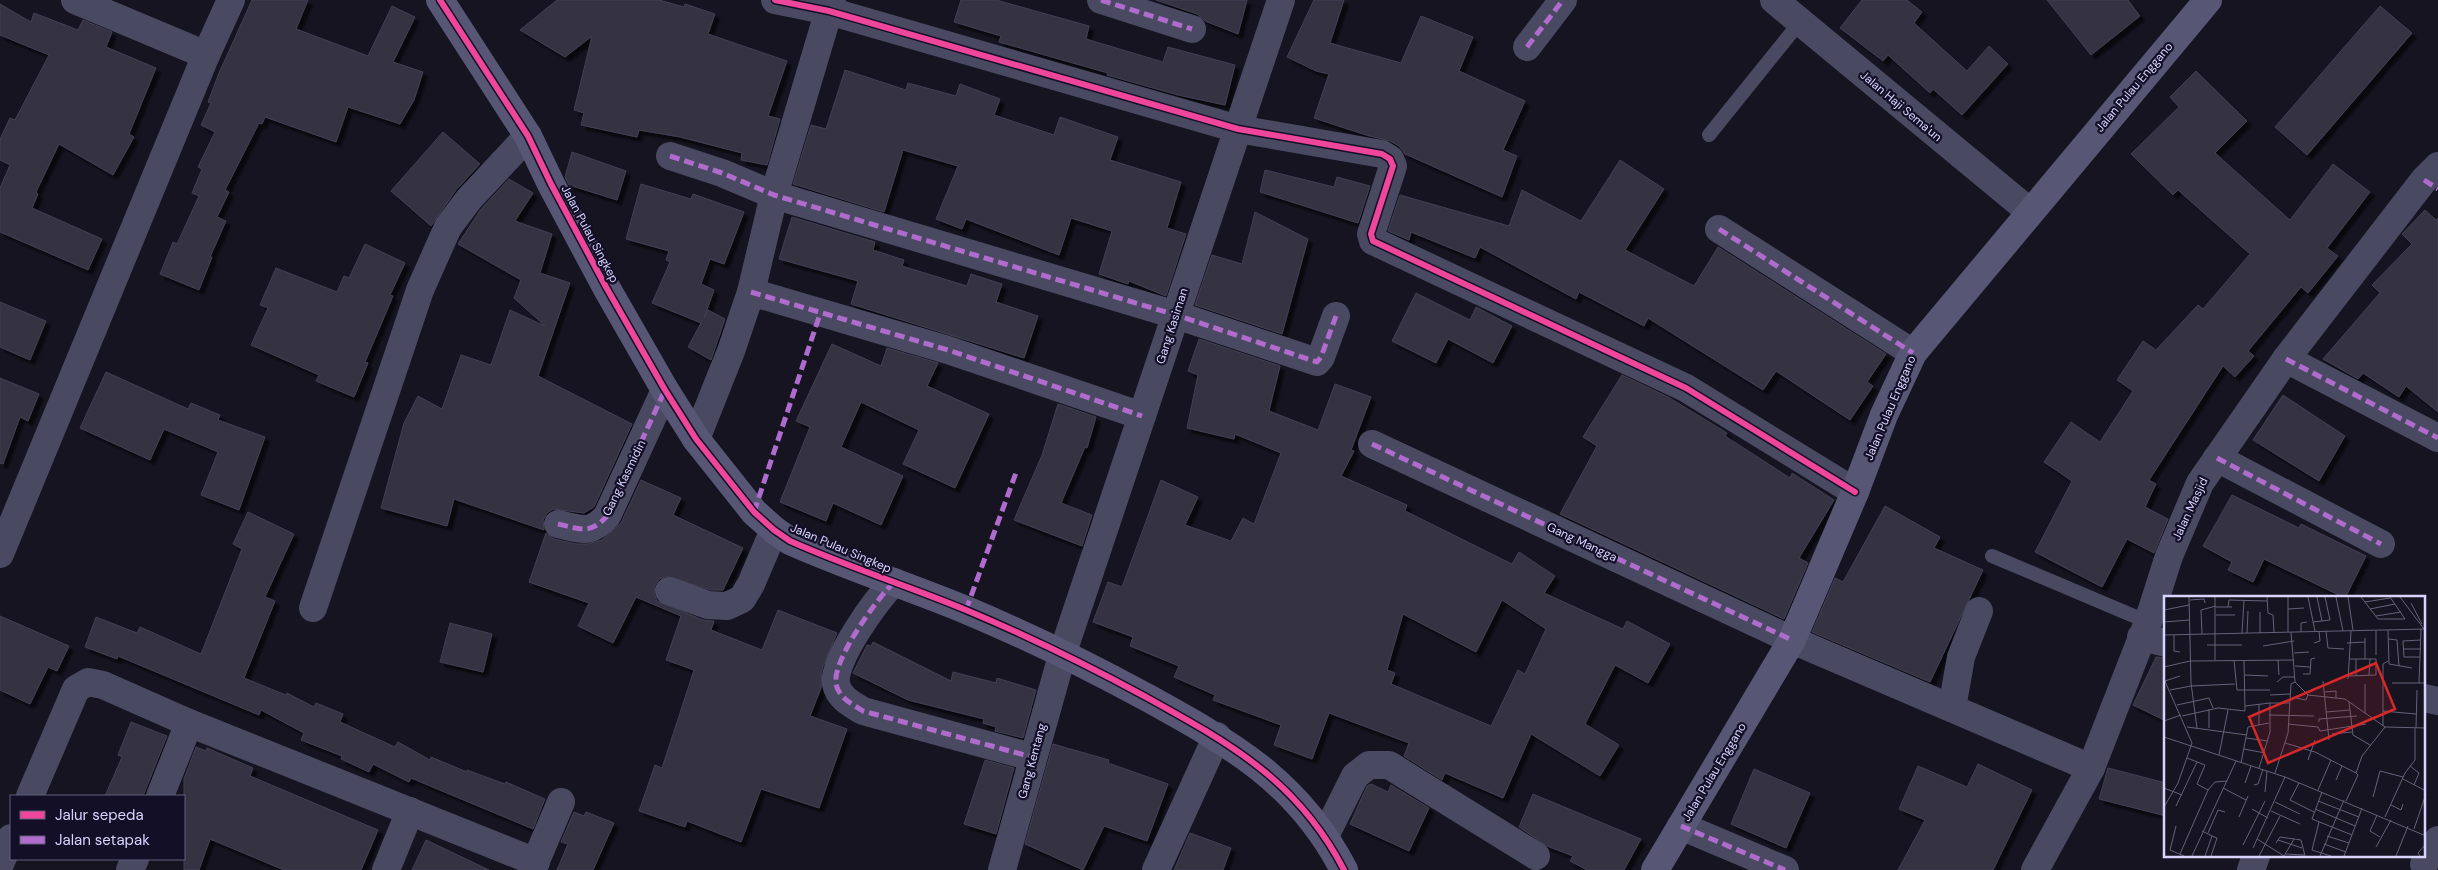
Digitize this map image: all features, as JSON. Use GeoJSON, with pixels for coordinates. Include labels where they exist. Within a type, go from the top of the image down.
{"type":"FeatureCollection","features":[{"type":"Feature","properties":{"kind":"street"},"geometry":{"type":"LineString","coordinates":[[75,0],[206,55]]}},
{"type":"Feature","properties":{"kind":"street"},"geometry":{"type":"LineString","coordinates":[[0,554],[206,55],[231,0]]}},
{"type":"Feature","properties":{"kind":"street","name":"Jalan Pulau Singkep"},"geometry":{"type":"LineString","coordinates":[[440,0],[528,136],[588,253],[665,390],[696,439],[754,512],[774,530],[809,550],[966,610],[1063,652],[1217,736],[1245,755],[1307,811],[1325,836],[1344,870]]}},
{"type":"Feature","properties":{"kind":"street"},"geometry":{"type":"LineString","coordinates":[[775,0],[831,5],[1238,129],[1382,154],[1390,159],[1393,166],[1371,234],[1373,240],[1686,388],[1855,492]]}},
{"type":"Feature","properties":{"kind":"street"},"geometry":{"type":"LineString","coordinates":[[1101,0],[1192,29]]}},
{"type":"Feature","properties":{"kind":"street","name":"Gang Kasiman"},"geometry":{"type":"LineString","coordinates":[[1063,652],[1281,0]]}},
{"type":"Feature","properties":{"kind":"street"},"geometry":{"type":"LineString","coordinates":[[1527,48],[1563,0]]}},
{"type":"Feature","properties":{"kind":"street","name":"Jalan Haji Sema'un"},"geometry":{"type":"LineString","coordinates":[[1774,0],[2029,211]]}},
{"type":"Feature","properties":{"kind":"street","name":"Jalan Pulau Enggano"},"geometry":{"type":"LineString","coordinates":[[1656,870],[1792,640],[1855,492],[1884,415],[1913,353],[2029,211],[2208,0]]}},
{"type":"Feature","properties":{"kind":"street"},"geometry":{"type":"LineString","coordinates":[[696,439],[731,352],[751,292],[774,195],[831,5]]}},
{"type":"Feature","properties":{"kind":"street"},"geometry":{"type":"LineString","coordinates":[[313,608],[420,290],[448,228],[469,200],[528,136]]}},
{"type":"Feature","properties":{"kind":"street"},"geometry":{"type":"LineString","coordinates":[[670,156],[722,173],[774,195],[1176,316],[1317,362],[1321,357],[1336,316]]}},
{"type":"Feature","properties":{"kind":"street","name":"Jalan Masjid"},"geometry":{"type":"LineString","coordinates":[[2034,870],[2091,768],[2152,634],[2169,556],[2200,482],[2286,359],[2434,178]]}},
{"type":"Feature","properties":{"kind":"street"},"geometry":{"type":"LineString","coordinates":[[1719,229],[1913,353]]}},
{"type":"Feature","properties":{"kind":"street"},"geometry":{"type":"LineString","coordinates":[[751,292],[948,350],[1142,416]]}},
{"type":"Feature","properties":{"kind":"street"},"geometry":{"type":"LineString","coordinates":[[2286,359],[2438,438]]}},
{"type":"Feature","properties":{"kind":"street","name":"Gang Kasmidin"},"geometry":{"type":"LineString","coordinates":[[558,524],[586,530],[598,526],[607,516],[665,390]]}},
{"type":"Feature","properties":{"kind":"street","name":"Gang Mangga"},"geometry":{"type":"LineString","coordinates":[[1372,444],[1792,640],[2091,768]]}},
{"type":"Feature","properties":{"kind":"street"},"geometry":{"type":"LineString","coordinates":[[2217,458],[2381,544]]}},
{"type":"Feature","properties":{"kind":"street"},"geometry":{"type":"LineString","coordinates":[[669,591],[708,605],[727,606],[742,599],[751,584],[774,530]]}},
{"type":"Feature","properties":{"kind":"street"},"geometry":{"type":"LineString","coordinates":[[894,582],[864,618],[838,669],[836,684],[846,701],[862,710],[1032,757]]}},
{"type":"Feature","properties":{"kind":"street"},"geometry":{"type":"LineString","coordinates":[[1952,708],[1961,657],[1979,611]]}},
{"type":"Feature","properties":{"kind":"street","name":"Gang Kentang"},"geometry":{"type":"LineString","coordinates":[[1002,870],[1032,757],[1063,652]]}},
{"type":"Feature","properties":{"kind":"street"},"geometry":{"type":"LineString","coordinates":[[30,795],[76,689],[81,684],[88,682],[103,685],[189,723],[410,810],[534,866],[561,802]]}},
{"type":"Feature","properties":{"kind":"street"},"geometry":{"type":"LineString","coordinates":[[160,795],[189,723]]}},
{"type":"Feature","properties":{"kind":"street"},"geometry":{"type":"LineString","coordinates":[[1156,870],[1217,736]]}},
{"type":"Feature","properties":{"kind":"street"},"geometry":{"type":"LineString","coordinates":[[1325,836],[1355,776],[1369,765],[1389,765],[1536,856]]}},
{"type":"Feature","properties":{"kind":"street"},"geometry":{"type":"LineString","coordinates":[[386,870],[410,810]]}},
{"type":"Feature","properties":{"kind":"street"},"geometry":{"type":"LineString","coordinates":[[1681,826],[1785,870]]}},
{"type":"Feature","properties":{"kind":"street"},"geometry":{"type":"LineString","coordinates":[[0,864],[10,840]]}},
{"type":"Feature","properties":{"kind":"street"},"geometry":{"type":"LineString","coordinates":[[2424,864],[2438,840]]}},
{"type":"Feature","properties":{"kind":"street"},"geometry":{"type":"LineString","coordinates":[[2250,870],[2255,858]]}},
{"type":"Feature","properties":{"kind":"lane"},"geometry":{"type":"LineString","coordinates":[[1709,135],[1800,22]]}},
{"type":"Feature","properties":{"kind":"lane"},"geometry":{"type":"LineString","coordinates":[[1992,556],[2152,634]]}},
{"type":"Feature","properties":{"kind":"building"},"geometry":{"type":"Polygon","coordinates":[[[252,0],[308,0],[296,29],[368,56],[392,6],[415,17],[393,62],[423,72],[414,100],[400,124],[348,107],[336,142],[265,117],[262,124],[259,123],[225,190],[229,192],[217,217],[226,221],[210,257],[212,257],[199,290],[160,274],[173,242],[177,244],[199,196],[192,193],[202,169],[198,167],[215,132],[201,125],[211,103],[208,102],[219,73],[252,0]]]}},
{"type":"Feature","properties":{"kind":"building"},"geometry":{"type":"Polygon","coordinates":[[[557,0],[659,0],[684,7],[685,4],[715,14],[708,34],[787,61],[768,116],[780,119],[767,165],[741,160],[742,153],[680,137],[639,130],[637,137],[581,125],[584,113],[574,110],[592,36],[565,57],[520,30],[557,0]]]}},
{"type":"Feature","properties":{"kind":"building"},"geometry":{"type":"Polygon","coordinates":[[[961,0],[996,0],[1089,26],[1086,39],[1163,62],[1168,47],[1235,65],[1225,105],[1178,95],[999,42],[1001,36],[954,22],[961,0]]]}},
{"type":"Feature","properties":{"kind":"building"},"geometry":{"type":"Polygon","coordinates":[[[1156,0],[1247,0],[1238,34],[1205,21],[1197,14],[1156,0]]]}},
{"type":"Feature","properties":{"kind":"building"},"geometry":{"type":"Polygon","coordinates":[[[1314,0],[1344,0],[1330,43],[1401,63],[1421,16],[1473,37],[1459,71],[1525,101],[1503,150],[1517,156],[1502,197],[1405,154],[1399,146],[1390,141],[1314,118],[1329,74],[1316,71],[1287,57],[1314,0]]]}},
{"type":"Feature","properties":{"kind":"building"},"geometry":{"type":"Polygon","coordinates":[[[1862,0],[1907,0],[1922,12],[1914,23],[1967,71],[1989,46],[2008,64],[1962,115],[1933,89],[1930,93],[1888,55],[1883,61],[1840,28],[1862,0]]]}},
{"type":"Feature","properties":{"kind":"building"},"geometry":{"type":"Polygon","coordinates":[[[2047,0],[2128,0],[2140,16],[2091,55],[2047,0]]]}},
{"type":"Feature","properties":{"kind":"building"},"geometry":{"type":"Polygon","coordinates":[[[0,4],[31,22],[34,13],[78,30],[83,20],[112,32],[106,47],[156,68],[129,134],[134,137],[113,175],[59,144],[36,192],[38,194],[32,208],[102,239],[88,270],[0,232],[0,188],[10,165],[0,160],[0,139],[10,118],[15,120],[49,55],[0,35],[0,4]]]}},
{"type":"Feature","properties":{"kind":"building"},"geometry":{"type":"Polygon","coordinates":[[[2380,6],[2412,33],[2307,155],[2275,127],[2380,6]]]}},
{"type":"Feature","properties":{"kind":"building"},"geometry":{"type":"Polygon","coordinates":[[[845,70],[906,90],[908,83],[956,96],[960,84],[1000,99],[994,115],[1054,135],[1060,117],[1118,137],[1110,160],[1181,182],[1167,228],[1186,234],[1166,296],[1129,281],[1128,284],[1099,274],[1112,231],[1071,218],[1059,255],[966,219],[962,229],[936,219],[958,166],[903,150],[884,212],[793,184],[811,125],[826,129],[845,70]]]}},
{"type":"Feature","properties":{"kind":"building"},"geometry":{"type":"Polygon","coordinates":[[[2196,71],[2247,121],[2215,153],[2290,220],[2333,164],[2370,192],[2327,248],[2338,256],[2308,293],[2301,287],[2248,351],[2254,356],[2235,377],[2223,366],[2149,480],[2156,484],[2145,507],[2168,519],[2154,553],[2127,539],[2102,587],[2035,552],[2072,481],[2044,462],[2071,422],[2100,442],[2133,391],[2117,380],[2143,341],[2156,350],[2198,305],[2203,309],[2250,254],[2178,190],[2173,195],[2131,154],[2179,107],[2170,97],[2196,71]]]}},
{"type":"Feature","properties":{"kind":"building"},"geometry":{"type":"Polygon","coordinates":[[[443,132],[480,164],[456,190],[431,226],[391,191],[443,132]]]}},
{"type":"Feature","properties":{"kind":"building"},"geometry":{"type":"Polygon","coordinates":[[[572,152],[626,171],[617,200],[569,185],[565,177],[572,152]]]}},
{"type":"Feature","properties":{"kind":"building"},"geometry":{"type":"Polygon","coordinates":[[[1620,160],[1664,189],[1625,250],[1694,286],[1718,247],[1886,354],[1867,382],[1873,386],[1850,420],[1776,371],[1763,390],[1648,318],[1644,326],[1579,292],[1576,299],[1480,247],[1475,258],[1411,232],[1409,240],[1388,231],[1400,195],[1509,226],[1522,190],[1581,221],[1620,160]]]}},
{"type":"Feature","properties":{"kind":"building"},"geometry":{"type":"Polygon","coordinates":[[[1265,170],[1334,187],[1337,177],[1370,186],[1358,223],[1260,192],[1265,170]]]}},
{"type":"Feature","properties":{"kind":"building"},"geometry":{"type":"Polygon","coordinates":[[[509,179],[533,193],[515,221],[552,234],[540,273],[570,283],[538,376],[632,424],[594,507],[584,513],[553,509],[547,513],[543,520],[544,530],[454,499],[447,526],[381,508],[404,423],[418,396],[442,409],[461,355],[491,365],[510,310],[545,326],[514,298],[521,280],[458,244],[481,209],[509,179]]]}},
{"type":"Feature","properties":{"kind":"building"},"geometry":{"type":"Polygon","coordinates":[[[641,184],[691,199],[693,194],[744,212],[724,264],[710,259],[701,284],[714,290],[704,318],[708,310],[725,319],[711,360],[688,347],[701,323],[652,303],[670,262],[666,260],[669,251],[626,239],[641,184]]]}},
{"type":"Feature","properties":{"kind":"building"},"geometry":{"type":"Polygon","coordinates":[[[2425,210],[2436,220],[2438,218],[2438,412],[2406,386],[2399,397],[2363,373],[2358,379],[2323,359],[2380,293],[2372,285],[2412,244],[2402,234],[2425,210]]]}},
{"type":"Feature","properties":{"kind":"building"},"geometry":{"type":"Polygon","coordinates":[[[1255,212],[1308,239],[1282,334],[1195,305],[1212,255],[1242,264],[1255,212]]]}},
{"type":"Feature","properties":{"kind":"building"},"geometry":{"type":"Polygon","coordinates":[[[792,217],[875,242],[873,250],[904,260],[902,266],[967,286],[971,274],[1002,284],[996,302],[1038,316],[1024,358],[851,304],[858,281],[779,259],[792,217]]]}},
{"type":"Feature","properties":{"kind":"building"},"geometry":{"type":"Polygon","coordinates":[[[365,244],[405,263],[390,295],[393,296],[365,362],[368,363],[354,397],[316,381],[319,375],[251,345],[268,308],[260,305],[276,268],[337,292],[344,276],[349,278],[365,244]]]}},
{"type":"Feature","properties":{"kind":"building"},"geometry":{"type":"Polygon","coordinates":[[[1416,293],[1470,320],[1476,307],[1512,326],[1493,363],[1448,339],[1436,363],[1392,341],[1416,293]]]}},
{"type":"Feature","properties":{"kind":"building"},"geometry":{"type":"Polygon","coordinates":[[[0,302],[46,321],[30,360],[0,347],[0,302]]]}},
{"type":"Feature","properties":{"kind":"building"},"geometry":{"type":"Polygon","coordinates":[[[1199,339],[1280,366],[1269,411],[1318,430],[1335,384],[1371,397],[1351,450],[1354,451],[1341,476],[1407,505],[1405,511],[1512,564],[1519,552],[1555,576],[1544,593],[1623,629],[1627,621],[1670,644],[1648,683],[1615,665],[1585,724],[1619,745],[1600,776],[1531,734],[1503,798],[1445,773],[1442,780],[1404,756],[1409,743],[1329,713],[1312,759],[1274,745],[1281,725],[1213,700],[1215,695],[1174,677],[1179,666],[1130,646],[1133,637],[1093,622],[1108,582],[1122,587],[1161,480],[1198,497],[1185,525],[1231,541],[1243,518],[1254,524],[1281,453],[1235,434],[1234,439],[1187,428],[1198,375],[1188,371],[1199,339]],[[1502,600],[1476,652],[1403,614],[1387,670],[1395,673],[1391,684],[1491,726],[1518,670],[1525,674],[1546,629],[1502,600]]]}},
{"type":"Feature","properties":{"kind":"building"},"geometry":{"type":"Polygon","coordinates":[[[832,344],[881,366],[887,348],[938,363],[927,386],[989,414],[955,488],[903,464],[919,430],[861,402],[841,447],[903,476],[881,525],[833,503],[826,521],[780,502],[810,427],[796,421],[832,344]]]}},
{"type":"Feature","properties":{"kind":"building"},"geometry":{"type":"Polygon","coordinates":[[[106,372],[188,409],[191,403],[220,415],[218,420],[265,437],[239,510],[201,495],[218,452],[164,429],[150,460],[80,428],[106,372]]]}},
{"type":"Feature","properties":{"kind":"building"},"geometry":{"type":"Polygon","coordinates":[[[1622,375],[1668,397],[1727,433],[1725,436],[1790,478],[1792,473],[1834,500],[1799,558],[1808,563],[1784,619],[1560,514],[1597,446],[1583,437],[1622,375]]]}},
{"type":"Feature","properties":{"kind":"building"},"geometry":{"type":"Polygon","coordinates":[[[0,378],[39,394],[28,421],[20,417],[3,464],[0,463],[0,378]]]}},
{"type":"Feature","properties":{"kind":"building"},"geometry":{"type":"Polygon","coordinates":[[[2283,395],[2345,436],[2319,481],[2253,440],[2283,395]]]}},
{"type":"Feature","properties":{"kind":"building"},"geometry":{"type":"Polygon","coordinates":[[[1058,404],[1096,417],[1087,448],[1085,447],[1061,503],[1092,515],[1082,546],[1014,520],[1042,455],[1058,404]]]}},
{"type":"Feature","properties":{"kind":"building"},"geometry":{"type":"Polygon","coordinates":[[[641,480],[681,498],[673,515],[743,548],[723,590],[711,590],[667,576],[659,579],[655,585],[654,593],[657,601],[703,620],[714,621],[711,630],[762,650],[778,610],[837,633],[822,669],[821,688],[810,716],[847,729],[819,808],[761,789],[741,842],[687,821],[685,827],[639,811],[655,765],[662,768],[694,670],[666,660],[681,616],[636,597],[613,643],[578,626],[589,603],[529,582],[546,533],[554,539],[576,544],[587,544],[602,540],[621,523],[641,480]]]}},
{"type":"Feature","properties":{"kind":"building"},"geometry":{"type":"Polygon","coordinates":[[[2232,495],[2299,528],[2301,524],[2366,556],[2346,596],[2341,596],[2264,559],[2253,582],[2228,570],[2232,562],[2203,546],[2232,495]]]}},
{"type":"Feature","properties":{"kind":"building"},"geometry":{"type":"Polygon","coordinates":[[[1885,506],[1940,537],[1934,548],[1983,570],[1930,682],[1812,632],[1835,578],[1843,582],[1885,506]]]}},
{"type":"Feature","properties":{"kind":"building"},"geometry":{"type":"Polygon","coordinates":[[[248,512],[294,534],[265,597],[275,601],[244,678],[286,695],[287,693],[314,707],[316,703],[343,714],[340,722],[395,747],[398,742],[430,760],[431,757],[467,772],[467,770],[505,784],[506,782],[545,799],[533,829],[411,778],[409,782],[373,764],[369,772],[341,759],[342,756],[301,740],[304,733],[261,710],[259,715],[118,656],[117,659],[85,647],[96,617],[137,633],[140,627],[201,654],[242,549],[233,544],[248,512]]]}},
{"type":"Feature","properties":{"kind":"building"},"geometry":{"type":"Polygon","coordinates":[[[0,616],[69,646],[57,671],[48,667],[30,704],[0,690],[0,616]]]}},
{"type":"Feature","properties":{"kind":"building"},"geometry":{"type":"Polygon","coordinates":[[[450,623],[492,634],[483,672],[440,662],[450,623]]]}},
{"type":"Feature","properties":{"kind":"building"},"geometry":{"type":"Polygon","coordinates":[[[873,642],[951,681],[953,672],[996,683],[997,678],[1036,690],[1023,738],[995,731],[996,727],[983,723],[984,719],[908,700],[853,673],[867,645],[871,646],[873,642]]]}},
{"type":"Feature","properties":{"kind":"building"},"geometry":{"type":"Polygon","coordinates":[[[2156,657],[2164,658],[2164,720],[2133,705],[2156,657]]]}},
{"type":"Feature","properties":{"kind":"building"},"geometry":{"type":"Polygon","coordinates":[[[131,722],[167,736],[143,795],[105,795],[122,757],[118,755],[131,722]]]}},
{"type":"Feature","properties":{"kind":"building"},"geometry":{"type":"Polygon","coordinates":[[[1053,744],[1109,760],[1108,763],[1168,784],[1147,841],[1104,826],[1083,870],[1025,844],[1053,744]]]}},
{"type":"Feature","properties":{"kind":"building"},"geometry":{"type":"Polygon","coordinates":[[[196,747],[206,751],[207,748],[253,768],[250,776],[378,830],[361,870],[284,870],[210,839],[199,870],[184,870],[184,779],[196,747]]]}},
{"type":"Feature","properties":{"kind":"building"},"geometry":{"type":"Polygon","coordinates":[[[985,760],[1014,768],[996,834],[964,824],[985,760]]]}},
{"type":"Feature","properties":{"kind":"building"},"geometry":{"type":"Polygon","coordinates":[[[1978,764],[2032,790],[1993,870],[1898,870],[1925,820],[1899,809],[1918,766],[1967,787],[1978,764]]]}},
{"type":"Feature","properties":{"kind":"building"},"geometry":{"type":"Polygon","coordinates":[[[2108,768],[2164,782],[2164,815],[2099,799],[2108,768]]]}},
{"type":"Feature","properties":{"kind":"building"},"geometry":{"type":"Polygon","coordinates":[[[1754,769],[1810,793],[1786,848],[1731,824],[1754,769]]]}},
{"type":"Feature","properties":{"kind":"building"},"geometry":{"type":"Polygon","coordinates":[[[1371,784],[1388,792],[1391,785],[1429,808],[1409,851],[1350,824],[1367,786],[1371,784]]]}},
{"type":"Feature","properties":{"kind":"building"},"geometry":{"type":"Polygon","coordinates":[[[1533,794],[1641,839],[1624,870],[1587,870],[1570,861],[1573,856],[1547,846],[1519,827],[1533,794]]]}},
{"type":"Feature","properties":{"kind":"building"},"geometry":{"type":"Polygon","coordinates":[[[574,812],[584,816],[586,812],[614,823],[593,870],[557,870],[568,844],[561,842],[574,812]]]}},
{"type":"Feature","properties":{"kind":"building"},"geometry":{"type":"Polygon","coordinates":[[[1190,833],[1231,848],[1223,870],[1174,870],[1190,833]]]}},
{"type":"Feature","properties":{"kind":"building"},"geometry":{"type":"Polygon","coordinates":[[[426,840],[489,870],[412,870],[426,840]]]}},
{"type":"Feature","properties":{"kind":"marked path"},"geometry":{"type":"LineString","coordinates":[[1101,0],[1192,29]]}},
{"type":"Feature","properties":{"kind":"marked path"},"geometry":{"type":"LineString","coordinates":[[1527,47],[1563,0]]}},
{"type":"Feature","properties":{"kind":"marked path"},"geometry":{"type":"LineString","coordinates":[[670,156],[722,173],[774,195],[1176,315],[1317,362],[1321,357],[1336,316]]}},
{"type":"Feature","properties":{"kind":"marked path"},"geometry":{"type":"LineString","coordinates":[[2424,180],[2438,189]]}},
{"type":"Feature","properties":{"kind":"marked path"},"geometry":{"type":"LineString","coordinates":[[1719,229],[1913,353]]}},
{"type":"Feature","properties":{"kind":"marked path"},"geometry":{"type":"LineString","coordinates":[[751,292],[948,350],[1142,416]]}},
{"type":"Feature","properties":{"kind":"marked path"},"geometry":{"type":"LineString","coordinates":[[754,512],[820,314]]}},
{"type":"Feature","properties":{"kind":"marked path"},"geometry":{"type":"LineString","coordinates":[[2286,359],[2438,438]]}},
{"type":"Feature","properties":{"kind":"marked path"},"geometry":{"type":"LineString","coordinates":[[558,524],[585,529],[595,526],[607,516],[665,390]]}},
{"type":"Feature","properties":{"kind":"marked path"},"geometry":{"type":"LineString","coordinates":[[1372,444],[1792,640]]}},
{"type":"Feature","properties":{"kind":"marked path"},"geometry":{"type":"LineString","coordinates":[[2217,458],[2381,544]]}},
{"type":"Feature","properties":{"kind":"marked path"},"geometry":{"type":"LineString","coordinates":[[966,610],[1017,470]]}},
{"type":"Feature","properties":{"kind":"marked path"},"geometry":{"type":"LineString","coordinates":[[894,582],[867,615],[841,660],[836,684],[840,693],[846,700],[863,711],[1032,757]]}},
{"type":"Feature","properties":{"kind":"marked path"},"geometry":{"type":"LineString","coordinates":[[1681,826],[1785,870]]}},
{"type":"Feature","properties":{"kind":"cycle path"},"geometry":{"type":"LineString","coordinates":[[440,0],[528,136],[551,184],[606,287],[665,390],[696,439],[754,512],[790,541],[944,601],[1012,630],[1102,674],[1206,731],[1260,768],[1284,789],[1306,812],[1326,839],[1344,870]]}},
{"type":"Feature","properties":{"kind":"cycle path"},"geometry":{"type":"LineString","coordinates":[[775,0],[829,11],[1238,129],[1382,154],[1390,159],[1393,166],[1371,234],[1373,241],[1686,388],[1855,492]]}}]}
